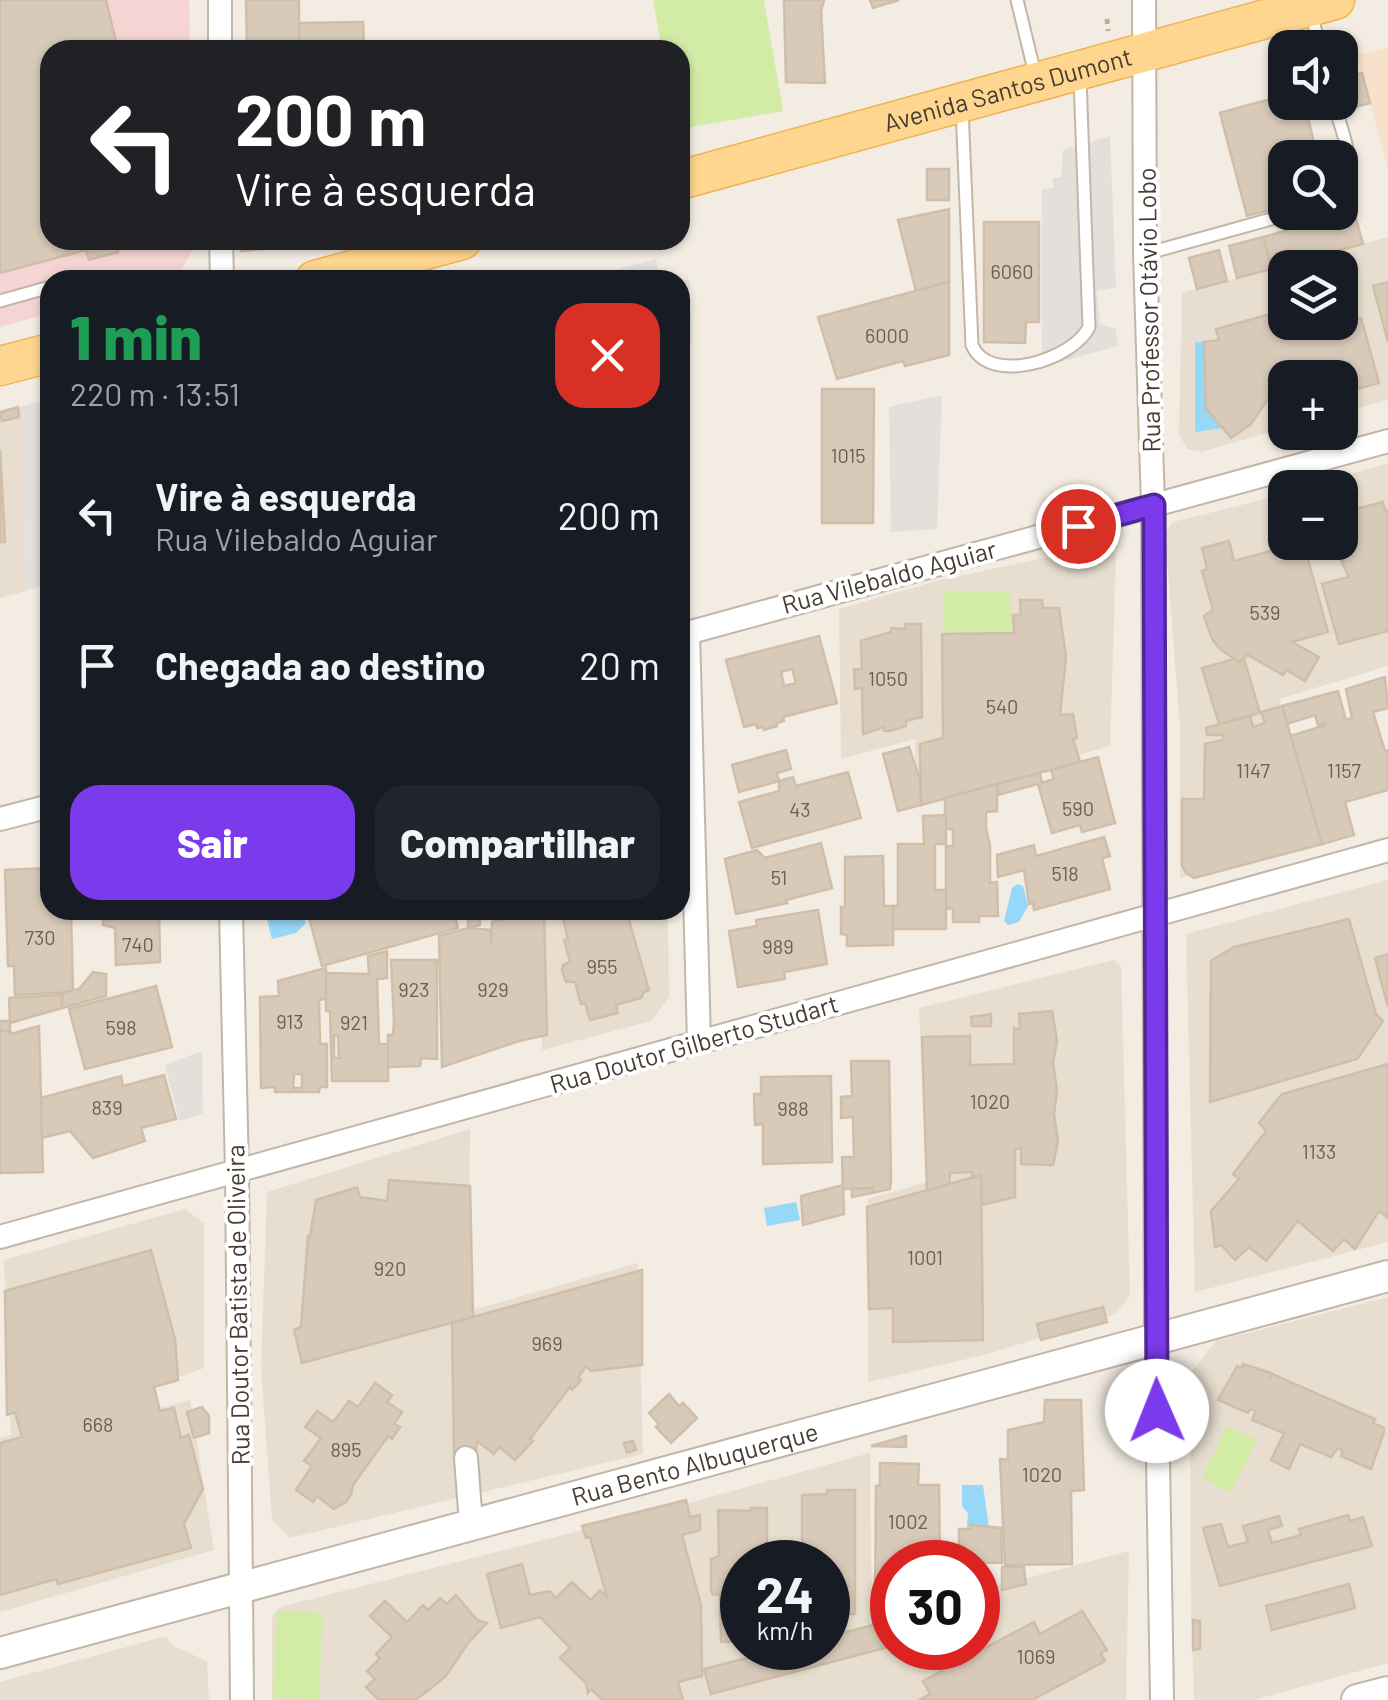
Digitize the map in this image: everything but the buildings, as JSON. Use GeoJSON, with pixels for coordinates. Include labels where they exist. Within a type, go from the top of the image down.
{"type":"FeatureCollection","features":[{"type":"Feature","properties":{"kind":"main road","name":"Avenida Santos Dumont"},"geometry":{"type":"LineString","coordinates":[[690,177],[1322,4]]}},
{"type":"Feature","properties":{"kind":"main road"},"geometry":{"type":"LineString","coordinates":[[352,270],[425,250]]}},
{"type":"Feature","properties":{"kind":"main road"},"geometry":{"type":"LineString","coordinates":[[0,366],[40,355]]}},
{"type":"Feature","properties":{"kind":"street"},"geometry":{"type":"LineString","coordinates":[[220,0],[220,40]]}},
{"type":"Feature","properties":{"kind":"street","name":"Rua Professor Otávio Lobo"},"geometry":{"type":"LineString","coordinates":[[1144,0],[1145,254],[1154,505],[1156,1339],[1162,1700]]}},
{"type":"Feature","properties":{"kind":"street","name":"Rua Vilebaldo Aguiar"},"geometry":{"type":"LineString","coordinates":[[690,631],[1388,441]]}},
{"type":"Feature","properties":{"kind":"street"},"geometry":{"type":"LineString","coordinates":[[690,797],[699,1042]]}},
{"type":"Feature","properties":{"kind":"street"},"geometry":{"type":"LineString","coordinates":[[0,819],[40,809]]}},
{"type":"Feature","properties":{"kind":"street","name":"Rua Doutor Gilberto Studart"},"geometry":{"type":"LineString","coordinates":[[0,1237],[1388,850]]}},
{"type":"Feature","properties":{"kind":"street","name":"Rua Doutor Batista de Oliveira"},"geometry":{"type":"LineString","coordinates":[[231,920],[242,1700]]}},
{"type":"Feature","properties":{"kind":"street","name":"Rua Bento Albuquerque"},"geometry":{"type":"LineString","coordinates":[[0,1653],[1388,1276]]}},
{"type":"Feature","properties":{"kind":"street"},"geometry":{"type":"LineString","coordinates":[[466,1458],[470,1524]]}},
{"type":"Feature","properties":{"kind":"street"},"geometry":{"type":"LineString","coordinates":[[1357,1700],[1388,1692]]}},
{"type":"Feature","properties":{"kind":"lane"},"geometry":{"type":"LineString","coordinates":[[1017,0],[1037,83]]}},
{"type":"Feature","properties":{"kind":"lane"},"geometry":{"type":"LineString","coordinates":[[1321,30],[1322,4]]}},
{"type":"Feature","properties":{"kind":"lane"},"geometry":{"type":"LineString","coordinates":[[962,104],[972,345],[976,355],[990,365],[1032,363],[1058,356],[1084,337],[1089,327],[1080,72]]}},
{"type":"Feature","properties":{"kind":"lane"},"geometry":{"type":"LineString","coordinates":[[1145,254],[1268,220]]}},
{"type":"Feature","properties":{"kind":"lane"},"geometry":{"type":"LineString","coordinates":[[0,300],[40,290]]}},
{"type":"Feature","properties":{"kind":"shaded area"},"geometry":{"type":"Polygon","coordinates":[[[0,0],[189,0],[190,40],[40,40],[40,250],[193,250],[181,270],[40,270],[40,316],[0,327],[0,0]]]}},
{"type":"Feature","properties":{"kind":"shaded area"},"geometry":{"type":"Polygon","coordinates":[[[1388,47],[1388,170],[1358,60],[1358,56],[1388,47]]]}},
{"type":"Feature","properties":{"kind":"shaded area"},"geometry":{"type":"Polygon","coordinates":[[[1110,136],[1116,287],[1097,291],[1100,324],[1116,329],[1118,346],[1042,367],[1042,189],[1054,188],[1052,178],[1061,177],[1063,150],[1110,136]]]}},
{"type":"Feature","properties":{"kind":"shaded area"},"geometry":{"type":"Polygon","coordinates":[[[1388,237],[1388,400],[1358,408],[1358,360],[1268,360],[1268,433],[1201,452],[1187,449],[1179,434],[1182,293],[1268,270],[1268,340],[1358,340],[1358,250],[1340,250],[1388,237]]]}},
{"type":"Feature","properties":{"kind":"shaded area"},"geometry":{"type":"Polygon","coordinates":[[[656,259],[658,270],[615,270],[656,259]]]}},
{"type":"Feature","properties":{"kind":"shaded area"},"geometry":{"type":"Polygon","coordinates":[[[942,395],[937,529],[891,532],[889,407],[942,395]]]}},
{"type":"Feature","properties":{"kind":"shaded area"},"geometry":{"type":"Polygon","coordinates":[[[40,402],[40,586],[25,591],[23,406],[40,402]]]}},
{"type":"Feature","properties":{"kind":"shaded area"},"geometry":{"type":"Polygon","coordinates":[[[23,406],[25,591],[0,598],[0,412],[23,406]]]}},
{"type":"Feature","properties":{"kind":"shaded area"},"geometry":{"type":"Polygon","coordinates":[[[1388,463],[1388,666],[1279,699],[1319,840],[1180,878],[1180,728],[1165,533],[1173,522],[1268,498],[1268,560],[1358,560],[1358,472],[1388,463]]]}},
{"type":"Feature","properties":{"kind":"shaded area"},"geometry":{"type":"Polygon","coordinates":[[[1106,545],[1116,556],[1110,746],[916,800],[915,739],[841,759],[839,609],[940,580],[1106,545]]]}},
{"type":"Feature","properties":{"kind":"shaded area"},"geometry":{"type":"Polygon","coordinates":[[[1388,880],[1388,1242],[1195,1292],[1186,934],[1388,880]]]}},
{"type":"Feature","properties":{"kind":"shaded area"},"geometry":{"type":"Polygon","coordinates":[[[543,920],[668,920],[669,997],[651,1021],[542,1050],[543,920]]]}},
{"type":"Feature","properties":{"kind":"shaded area"},"geometry":{"type":"Polygon","coordinates":[[[1114,960],[1121,966],[1130,1296],[1114,1315],[984,1355],[868,1382],[868,1199],[927,1182],[919,1008],[1114,960]]]}},
{"type":"Feature","properties":{"kind":"shaded area"},"geometry":{"type":"Polygon","coordinates":[[[202,1051],[203,1114],[179,1121],[165,1065],[202,1051]]]}},
{"type":"Feature","properties":{"kind":"shaded area"},"geometry":{"type":"Polygon","coordinates":[[[470,1129],[469,1311],[638,1263],[643,1454],[289,1538],[272,1519],[261,1369],[267,1192],[470,1129]]]}},
{"type":"Feature","properties":{"kind":"shaded area"},"geometry":{"type":"Polygon","coordinates":[[[185,1209],[204,1223],[204,1368],[154,1386],[160,1408],[190,1400],[214,1550],[0,1612],[0,1438],[11,1435],[4,1260],[185,1209]]]}},
{"type":"Feature","properties":{"kind":"shaded area"},"geometry":{"type":"Polygon","coordinates":[[[1388,1297],[1388,1663],[1254,1700],[1197,1700],[1191,1610],[1190,1374],[1216,1341],[1388,1297]]]}},
{"type":"Feature","properties":{"kind":"shaded area"},"geometry":{"type":"Polygon","coordinates":[[[870,1453],[870,1670],[1000,1670],[1000,1585],[1129,1551],[1126,1700],[272,1700],[272,1616],[280,1607],[870,1453]]]}},
{"type":"Feature","properties":{"kind":"shaded area"},"geometry":{"type":"Polygon","coordinates":[[[166,1636],[173,1646],[207,1661],[209,1700],[0,1700],[0,1682],[166,1636]]]}},
{"type":"Feature","properties":{"kind":"green space"},"geometry":{"type":"Polygon","coordinates":[[[653,0],[764,0],[783,111],[690,127],[690,40],[660,40],[653,0]]]}},
{"type":"Feature","properties":{"kind":"green space"},"geometry":{"type":"Polygon","coordinates":[[[944,592],[1010,592],[1011,631],[944,631],[944,592]]]}},
{"type":"Feature","properties":{"kind":"green space"},"geometry":{"type":"Polygon","coordinates":[[[1227,1426],[1257,1440],[1231,1492],[1202,1478],[1227,1426]]]}},
{"type":"Feature","properties":{"kind":"green space"},"geometry":{"type":"Polygon","coordinates":[[[277,1611],[323,1613],[319,1699],[273,1698],[277,1611]]]}},
{"type":"Feature","properties":{"kind":"water"},"geometry":{"type":"Polygon","coordinates":[[[1195,342],[1204,342],[1206,408],[1223,428],[1195,432],[1195,342]]]}},
{"type":"Feature","properties":{"kind":"water"},"geometry":{"type":"Polygon","coordinates":[[[1017,884],[1023,886],[1028,906],[1019,922],[1008,925],[1004,921],[1012,888],[1017,884]]]}},
{"type":"Feature","properties":{"kind":"water"},"geometry":{"type":"Polygon","coordinates":[[[267,920],[305,920],[296,933],[272,939],[267,920]]]}},
{"type":"Feature","properties":{"kind":"water"},"geometry":{"type":"Polygon","coordinates":[[[796,1202],[800,1220],[767,1226],[764,1208],[796,1202]]]}},
{"type":"Feature","properties":{"kind":"water"},"geometry":{"type":"Polygon","coordinates":[[[962,1485],[983,1485],[989,1528],[967,1528],[962,1485]]]}},
{"type":"Feature","properties":{"kind":"route"},"geometry":{"type":"LineString","coordinates":[[1078,526],[1154,505],[1157,1411]]}}]}
